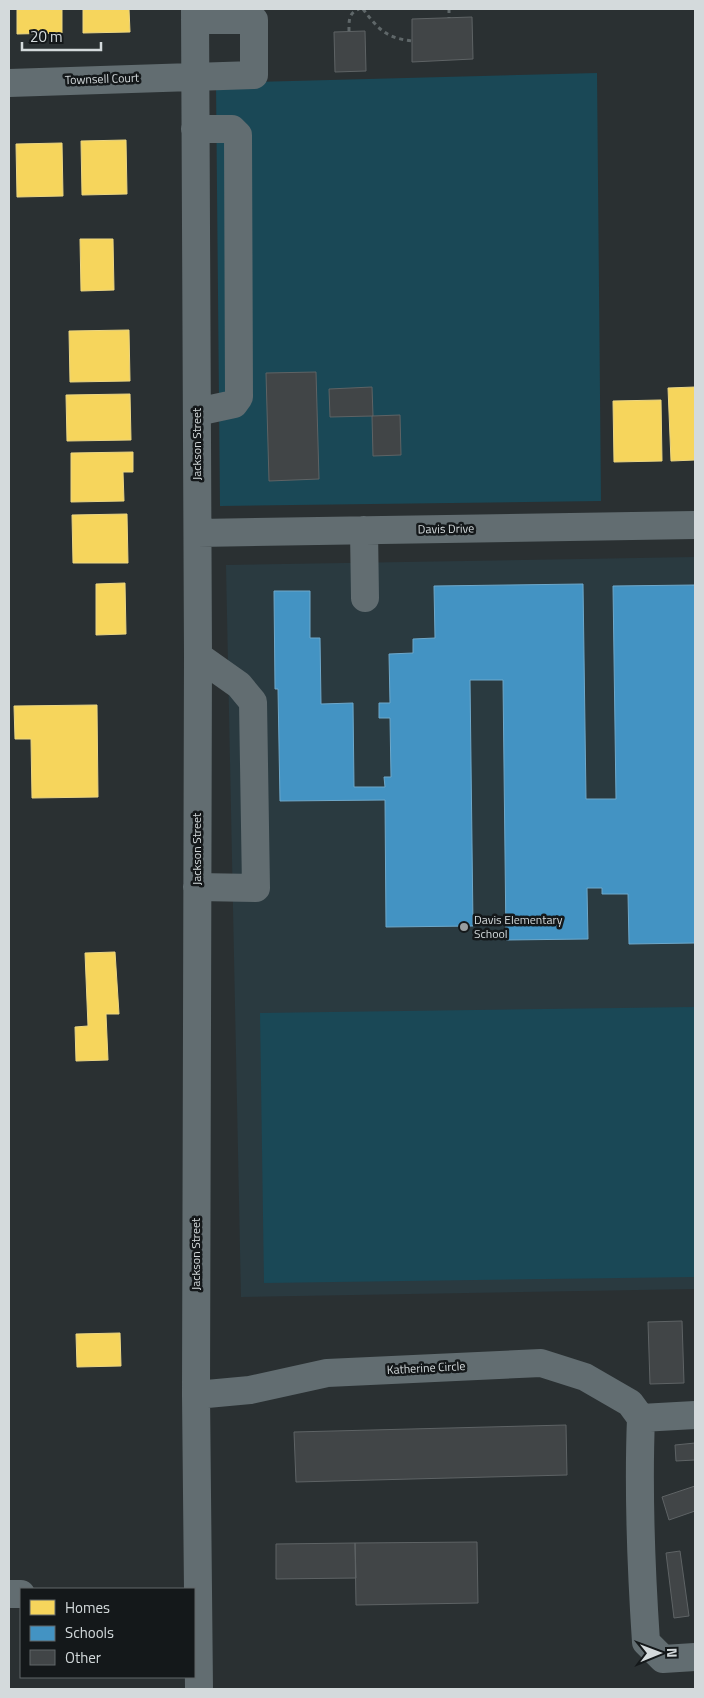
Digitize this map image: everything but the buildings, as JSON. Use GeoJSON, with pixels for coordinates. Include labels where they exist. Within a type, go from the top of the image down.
{"type":"FeatureCollection","features":[{"type":"Feature","properties":{"kind":"street","name":"Jackson Street"},"geometry":{"type":"LineString","coordinates":[[195,15],[198,533],[196,1593],[199,1689]]}},
{"type":"Feature","properties":{"kind":"street","name":"Townsell Court"},"geometry":{"type":"LineString","coordinates":[[9,83],[254,75],[254,20],[195,15]]}},
{"type":"Feature","properties":{"kind":"street"},"geometry":{"type":"LineString","coordinates":[[195,129],[232,129],[238,135],[239,397],[234,404],[197,412]]}},
{"type":"Feature","properties":{"kind":"street","name":"Davis Drive"},"geometry":{"type":"LineString","coordinates":[[198,533],[695,525]]}},
{"type":"Feature","properties":{"kind":"street"},"geometry":{"type":"LineString","coordinates":[[364,530],[365,598]]}},
{"type":"Feature","properties":{"kind":"street"},"geometry":{"type":"LineString","coordinates":[[197,887],[256,888],[253,702],[239,685],[198,656]]}},
{"type":"Feature","properties":{"kind":"street","name":"Katherine Circle"},"geometry":{"type":"LineString","coordinates":[[196,1395],[250,1390],[327,1373],[541,1363],[584,1378],[630,1403],[641,1418]]}},
{"type":"Feature","properties":{"kind":"street"},"geometry":{"type":"LineString","coordinates":[[695,1415],[641,1418],[639,1528],[646,1642],[663,1659],[695,1657]]}},
{"type":"Feature","properties":{"kind":"path"},"geometry":{"type":"LineString","coordinates":[[349,31],[349,18],[354,10],[359,9]]}},
{"type":"Feature","properties":{"kind":"path"},"geometry":{"type":"LineString","coordinates":[[363,9],[375,25],[388,36],[412,41]]}},
{"type":"Feature","properties":{"kind":"path"},"geometry":{"type":"LineString","coordinates":[[449,9],[449,18]]}},
{"type":"Feature","properties":{"kind":"shaded area"},"geometry":{"type":"Polygon","coordinates":[[[597,73],[601,501],[220,506],[216,83],[597,73]]]}},
{"type":"Feature","properties":{"kind":"shaded area","name":"Davis Elementary School"},"geometry":{"type":"Polygon","coordinates":[[[695,557],[695,1289],[241,1297],[226,565],[695,557]]]}},
{"type":"Feature","properties":{"kind":"shaded area"},"geometry":{"type":"Polygon","coordinates":[[[695,1007],[695,1277],[264,1283],[260,1013],[695,1007]]]}},
{"type":"Feature","properties":{"kind":"place","name":"Davis Elementary School"},"geometry":{"type":"Point","coordinates":[464,927]}}]}
